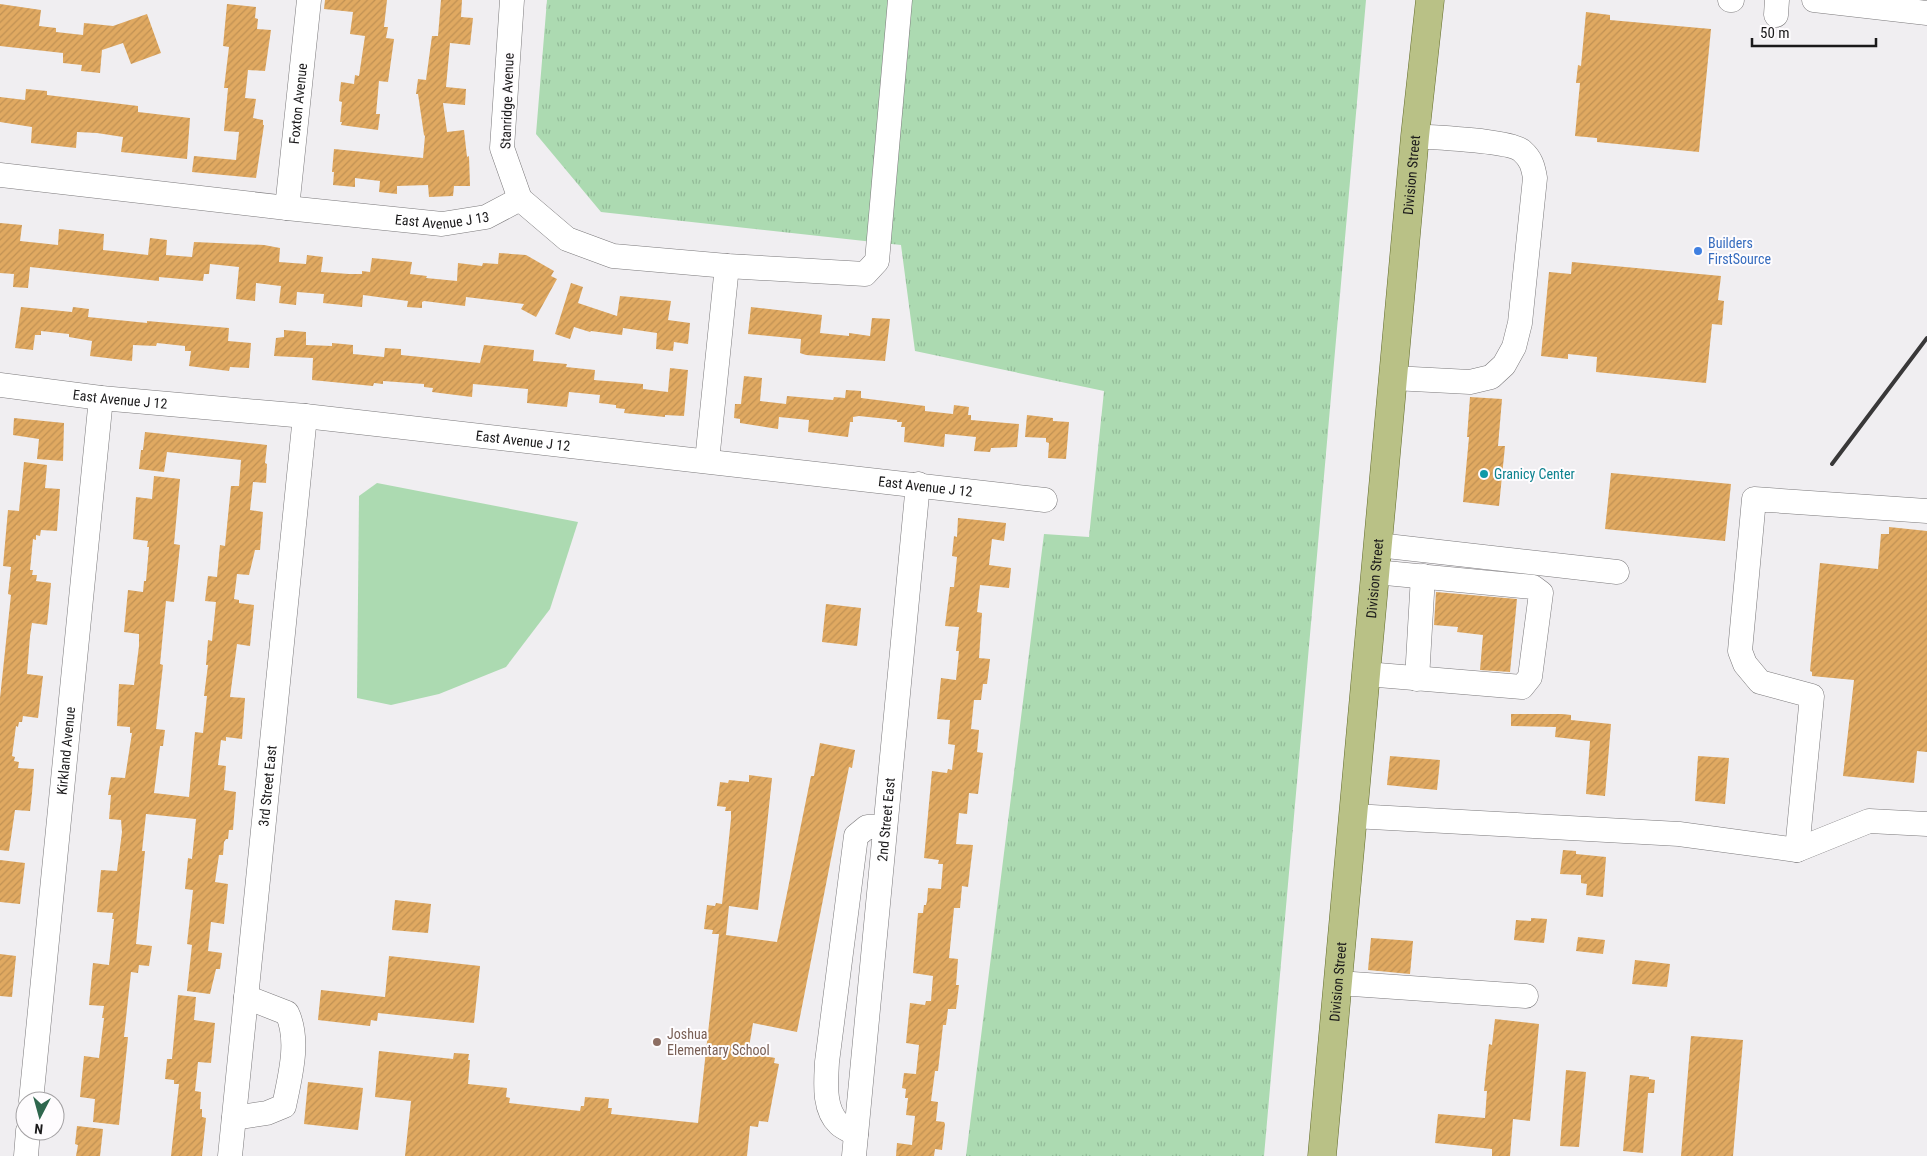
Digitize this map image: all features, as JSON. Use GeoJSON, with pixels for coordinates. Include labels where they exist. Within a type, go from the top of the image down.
{"type":"FeatureCollection","features":[{"type":"Feature","properties":{"kind":"main road","name":"Division Street"},"geometry":{"type":"LineString","coordinates":[[1322,1156],[1415,136],[1430,0]]}},
{"type":"Feature","properties":{"kind":"street","name":"Foxton Avenue"},"geometry":{"type":"LineString","coordinates":[[287,208],[309,0]]}},
{"type":"Feature","properties":{"kind":"street","name":"Stanridge Avenue"},"geometry":{"type":"LineString","coordinates":[[512,0],[502,148],[520,198]]}},
{"type":"Feature","properties":{"kind":"street"},"geometry":{"type":"LineString","coordinates":[[520,198],[567,239],[613,256],[727,266],[865,274],[877,261],[900,0]]}},
{"type":"Feature","properties":{"kind":"street"},"geometry":{"type":"LineString","coordinates":[[1814,0],[1927,13]]}},
{"type":"Feature","properties":{"kind":"street"},"geometry":{"type":"LineString","coordinates":[[1393,378],[1470,382],[1491,376],[1504,365],[1514,347],[1520,324],[1535,178],[1532,161],[1520,149],[1500,144],[1415,136]]}},
{"type":"Feature","properties":{"kind":"street","name":"East Avenue J 13"},"geometry":{"type":"LineString","coordinates":[[0,175],[442,224],[486,216],[520,198]]}},
{"type":"Feature","properties":{"kind":"street"},"geometry":{"type":"LineString","coordinates":[[707,461],[727,266]]}},
{"type":"Feature","properties":{"kind":"street","name":"East Avenue J 12"},"geometry":{"type":"LineString","coordinates":[[0,385],[101,398],[305,416],[918,484],[1045,500]]}},
{"type":"Feature","properties":{"kind":"street","name":"Kirkland Avenue"},"geometry":{"type":"LineString","coordinates":[[32,1091],[101,398]]}},
{"type":"Feature","properties":{"kind":"street","name":"3rd Street East"},"geometry":{"type":"LineString","coordinates":[[230,1156],[305,416]]}},
{"type":"Feature","properties":{"kind":"street","name":"2nd Street East"},"geometry":{"type":"LineString","coordinates":[[855,1145],[918,484]]}},
{"type":"Feature","properties":{"kind":"street"},"geometry":{"type":"LineString","coordinates":[[1797,850],[1812,696],[1760,682],[1745,664],[1740,651],[1754,499],[1927,511]]}},
{"type":"Feature","properties":{"kind":"street"},"geometry":{"type":"LineString","coordinates":[[1378,545],[1617,572]]}},
{"type":"Feature","properties":{"kind":"street"},"geometry":{"type":"LineString","coordinates":[[1366,674],[1522,687],[1530,677],[1540,592],[1533,587],[1375,572]]}},
{"type":"Feature","properties":{"kind":"street"},"geometry":{"type":"LineString","coordinates":[[1417,679],[1423,576]]}},
{"type":"Feature","properties":{"kind":"street"},"geometry":{"type":"LineString","coordinates":[[1353,816],[1680,834],[1797,850],[1869,821],[1927,824]]}},
{"type":"Feature","properties":{"kind":"street"},"geometry":{"type":"LineString","coordinates":[[855,1145],[838,1124],[829,1107],[826,1085],[828,1062],[856,836],[868,827],[885,827]]}},
{"type":"Feature","properties":{"kind":"street"},"geometry":{"type":"LineString","coordinates":[[1338,983],[1526,996]]}},
{"type":"Feature","properties":{"kind":"street"},"geometry":{"type":"LineString","coordinates":[[234,1118],[267,1113],[284,1106],[292,1070],[293,1025],[288,1012],[246,997]]}},
{"type":"Feature","properties":{"kind":"street"},"geometry":{"type":"LineString","coordinates":[[26,1156],[27,1141]]}},
{"type":"Feature","properties":{"kind":"green space"},"geometry":{"type":"Polygon","coordinates":[[[547,0],[1366,0],[1264,1156],[966,1156],[1044,534],[1089,537],[1104,391],[915,351],[901,245],[601,212],[536,134],[547,0]]]}},
{"type":"Feature","properties":{"kind":"green space"},"geometry":{"type":"Polygon","coordinates":[[[377,483],[578,522],[550,609],[506,667],[439,694],[391,705],[357,698],[359,496],[377,483]]]}},
{"type":"Feature","properties":{"kind":"building"},"geometry":{"type":"Polygon","coordinates":[[[325,0],[387,0],[384,27],[388,27],[386,38],[394,39],[388,82],[379,81],[376,114],[380,114],[378,130],[341,125],[342,102],[339,101],[341,82],[354,84],[355,75],[359,76],[365,36],[350,34],[353,12],[324,9],[325,0]]]}},
{"type":"Feature","properties":{"kind":"building"},"geometry":{"type":"Polygon","coordinates":[[[441,0],[462,0],[461,17],[473,18],[470,45],[450,43],[446,87],[466,89],[465,105],[443,103],[447,132],[464,130],[467,157],[469,156],[470,186],[454,186],[453,196],[429,197],[428,185],[397,186],[397,194],[379,192],[380,181],[355,178],[355,187],[333,185],[334,149],[423,158],[425,136],[418,94],[416,94],[418,79],[426,80],[432,36],[438,36],[441,0]]]}},
{"type":"Feature","properties":{"kind":"building"},"geometry":{"type":"Polygon","coordinates":[[[0,4],[41,10],[39,26],[56,28],[56,32],[83,35],[84,23],[113,26],[147,14],[161,53],[131,64],[123,43],[102,50],[100,73],[81,71],[82,65],[63,63],[63,53],[0,46],[0,4]]]}},
{"type":"Feature","properties":{"kind":"building"},"geometry":{"type":"Polygon","coordinates":[[[227,4],[256,7],[257,29],[271,30],[265,71],[248,70],[245,98],[256,99],[253,118],[263,120],[264,125],[256,178],[192,172],[194,156],[236,160],[239,132],[224,131],[228,88],[224,88],[229,47],[223,46],[227,4]]]}},
{"type":"Feature","properties":{"kind":"building"},"geometry":{"type":"Polygon","coordinates":[[[1586,12],[1610,15],[1610,20],[1711,29],[1699,152],[1597,142],[1597,138],[1575,136],[1580,83],[1576,83],[1578,65],[1581,66],[1586,12]]]}},
{"type":"Feature","properties":{"kind":"building"},"geometry":{"type":"Polygon","coordinates":[[[26,89],[47,91],[47,95],[138,106],[138,112],[190,118],[187,159],[121,152],[123,137],[97,133],[77,132],[76,148],[31,143],[32,127],[0,122],[0,97],[25,100],[26,89]]]}},
{"type":"Feature","properties":{"kind":"building"},"geometry":{"type":"Polygon","coordinates":[[[0,223],[22,225],[20,241],[58,245],[59,229],[104,234],[103,250],[148,255],[150,238],[167,240],[166,255],[192,257],[194,242],[264,245],[280,248],[279,262],[306,264],[307,255],[323,257],[321,272],[362,274],[362,271],[370,272],[372,258],[412,262],[410,274],[427,276],[426,278],[457,281],[458,263],[482,266],[483,263],[498,264],[499,253],[526,255],[554,271],[551,276],[557,279],[536,317],[521,309],[524,304],[466,297],[465,306],[424,301],[422,302],[422,308],[407,307],[408,301],[363,295],[362,307],[323,303],[324,294],[297,292],[296,305],[279,303],[281,286],[256,283],[255,301],[236,299],[239,267],[210,264],[209,274],[204,274],[203,281],[159,277],[159,281],[30,267],[28,288],[13,287],[14,274],[0,273],[0,223]]]}},
{"type":"Feature","properties":{"kind":"building"},"geometry":{"type":"Polygon","coordinates":[[[1572,262],[1721,276],[1718,300],[1724,301],[1722,325],[1712,324],[1706,383],[1596,372],[1597,357],[1568,354],[1568,359],[1541,356],[1549,272],[1571,274],[1572,262]]]}},
{"type":"Feature","properties":{"kind":"building"},"geometry":{"type":"Polygon","coordinates":[[[571,283],[583,287],[578,303],[617,316],[620,296],[671,301],[668,320],[690,323],[688,344],[674,342],[673,351],[656,349],[657,333],[623,328],[622,335],[590,332],[574,327],[570,339],[555,334],[571,283]]]}},
{"type":"Feature","properties":{"kind":"building"},"geometry":{"type":"Polygon","coordinates":[[[21,307],[72,312],[73,307],[89,309],[88,317],[229,328],[228,341],[251,343],[249,368],[230,367],[229,371],[189,366],[191,351],[185,351],[185,346],[157,343],[156,346],[133,345],[132,361],[90,356],[92,341],[69,337],[69,334],[41,331],[41,335],[35,335],[33,350],[15,348],[21,307]]]}},
{"type":"Feature","properties":{"kind":"building"},"geometry":{"type":"Polygon","coordinates":[[[751,307],[822,315],[820,333],[849,336],[849,333],[870,336],[872,318],[890,319],[885,361],[806,355],[800,353],[801,339],[748,334],[751,307]]]}},
{"type":"Feature","properties":{"kind":"building"},"geometry":{"type":"Polygon","coordinates":[[[284,330],[306,332],[306,345],[332,346],[332,343],[353,345],[353,354],[384,357],[385,348],[401,349],[401,355],[480,363],[484,345],[534,350],[533,361],[567,364],[566,367],[595,370],[594,380],[643,384],[643,389],[668,392],[670,368],[688,370],[684,416],[665,415],[665,417],[624,413],[625,409],[616,408],[616,405],[599,403],[600,395],[569,392],[567,407],[527,403],[528,389],[473,384],[472,397],[432,392],[433,388],[424,387],[424,384],[383,381],[383,384],[374,383],[373,386],[312,380],[313,358],[274,356],[276,338],[284,337],[284,330]]]}},
{"type":"Feature","properties":{"kind":"building"},"geometry":{"type":"Polygon","coordinates":[[[744,376],[762,378],[760,401],[786,404],[787,396],[833,400],[834,397],[845,398],[846,390],[861,391],[861,398],[925,406],[925,411],[953,414],[954,405],[969,407],[968,415],[971,415],[971,420],[1019,424],[1017,447],[991,448],[990,452],[974,451],[976,437],[945,434],[944,447],[904,442],[905,427],[901,427],[902,422],[859,416],[853,417],[853,422],[850,422],[848,437],[808,432],[809,420],[779,417],[778,429],[740,423],[740,419],[734,418],[735,404],[741,404],[744,376]]]}},
{"type":"Feature","properties":{"kind":"building"},"geometry":{"type":"Polygon","coordinates":[[[1470,397],[1502,399],[1498,446],[1505,446],[1499,506],[1463,502],[1469,437],[1467,437],[1470,397]]]}},
{"type":"Feature","properties":{"kind":"building"},"geometry":{"type":"Polygon","coordinates":[[[1027,415],[1053,418],[1053,421],[1069,422],[1066,459],[1048,458],[1049,443],[1046,442],[1046,438],[1025,437],[1027,415]]]}},
{"type":"Feature","properties":{"kind":"building"},"geometry":{"type":"Polygon","coordinates":[[[14,418],[64,423],[63,461],[37,459],[39,439],[13,435],[14,418]]]}},
{"type":"Feature","properties":{"kind":"building"},"geometry":{"type":"Polygon","coordinates":[[[145,432],[267,445],[265,463],[267,464],[266,483],[253,482],[250,510],[263,512],[260,550],[255,550],[249,575],[237,574],[234,599],[239,600],[239,603],[254,605],[250,646],[237,644],[230,697],[245,698],[242,739],[226,737],[226,741],[221,740],[218,765],[226,766],[224,790],[236,792],[233,830],[229,830],[228,839],[224,842],[223,855],[219,855],[215,882],[228,884],[224,924],[211,922],[208,951],[222,953],[220,969],[216,969],[210,994],[187,991],[192,945],[187,944],[193,890],[185,889],[188,858],[192,859],[196,819],[146,814],[142,851],[145,851],[136,944],[152,946],[149,966],[139,965],[138,973],[131,972],[124,1037],[128,1037],[119,1125],[93,1122],[95,1099],[80,1097],[84,1056],[99,1058],[104,1018],[102,1018],[104,1006],[89,1005],[93,963],[109,965],[114,919],[112,919],[113,913],[97,912],[101,870],[117,871],[122,832],[121,820],[109,819],[111,795],[108,795],[111,777],[125,778],[132,733],[130,733],[130,727],[117,726],[119,684],[134,685],[139,646],[139,634],[124,632],[128,590],[143,592],[144,581],[146,581],[149,547],[147,547],[148,541],[133,539],[136,497],[152,499],[154,476],[180,479],[174,544],[180,545],[174,602],[166,601],[160,664],[163,665],[156,729],[165,730],[163,746],[160,746],[154,793],[189,797],[195,732],[203,733],[207,696],[204,696],[208,665],[206,665],[208,640],[212,641],[216,602],[205,601],[208,576],[217,577],[220,545],[225,546],[231,486],[239,486],[241,460],[167,452],[164,472],[139,469],[145,432]]]}},
{"type":"Feature","properties":{"kind":"building"},"geometry":{"type":"Polygon","coordinates":[[[24,462],[47,465],[45,488],[60,489],[57,531],[41,530],[40,536],[36,535],[36,540],[33,539],[30,570],[33,570],[32,575],[37,575],[36,581],[51,583],[47,625],[32,623],[30,636],[27,674],[43,676],[38,718],[23,716],[22,722],[19,722],[18,727],[16,726],[12,756],[15,757],[14,761],[19,762],[18,768],[34,769],[30,811],[15,810],[9,851],[0,850],[0,698],[11,595],[8,594],[11,567],[3,566],[8,510],[19,511],[24,462]]]}},
{"type":"Feature","properties":{"kind":"building"},"geometry":{"type":"Polygon","coordinates":[[[1611,473],[1731,484],[1725,541],[1605,529],[1611,473]]]}},
{"type":"Feature","properties":{"kind":"building"},"geometry":{"type":"Polygon","coordinates":[[[958,518],[1006,523],[1004,541],[992,539],[989,565],[1011,568],[1009,588],[980,585],[977,612],[982,613],[979,658],[990,659],[987,684],[983,684],[981,700],[974,700],[971,729],[979,730],[977,752],[983,753],[978,794],[969,793],[967,814],[959,813],[956,844],[973,845],[968,887],[962,886],[960,908],[954,908],[949,958],[958,959],[956,985],[959,985],[956,1009],[948,1009],[946,1025],[943,1025],[938,1071],[935,1071],[931,1101],[938,1102],[936,1121],[944,1122],[945,1124],[942,1150],[935,1149],[934,1156],[896,1156],[897,1143],[912,1145],[915,1116],[906,1115],[908,1098],[905,1098],[906,1089],[902,1088],[904,1073],[916,1074],[919,1045],[906,1043],[910,1003],[925,1005],[926,1001],[931,1001],[933,976],[913,973],[918,913],[923,913],[924,905],[926,905],[927,901],[928,888],[941,889],[943,864],[938,864],[939,860],[924,858],[932,771],[947,773],[948,769],[952,770],[955,745],[948,744],[950,720],[937,719],[941,678],[956,680],[959,651],[956,651],[959,627],[945,626],[950,587],[954,587],[957,557],[952,556],[954,536],[957,537],[958,518]]]}},
{"type":"Feature","properties":{"kind":"building"},"geometry":{"type":"Polygon","coordinates":[[[1889,527],[1927,531],[1927,752],[1917,751],[1914,783],[1843,776],[1854,680],[1812,676],[1810,671],[1820,563],[1878,569],[1881,534],[1889,534],[1889,527]]]}},
{"type":"Feature","properties":{"kind":"building"},"geometry":{"type":"Polygon","coordinates":[[[1436,592],[1517,599],[1510,672],[1480,670],[1483,635],[1457,632],[1458,627],[1434,625],[1436,592]]]}},
{"type":"Feature","properties":{"kind":"building"},"geometry":{"type":"Polygon","coordinates":[[[826,604],[861,608],[857,646],[822,642],[826,604]]]}},
{"type":"Feature","properties":{"kind":"building"},"geometry":{"type":"Polygon","coordinates":[[[1511,714],[1562,714],[1571,715],[1571,720],[1611,724],[1605,796],[1586,794],[1590,741],[1555,737],[1556,727],[1511,726],[1511,714]]]}},
{"type":"Feature","properties":{"kind":"building"},"geometry":{"type":"Polygon","coordinates":[[[820,743],[855,750],[852,768],[849,767],[797,1032],[753,1023],[748,1053],[775,1058],[774,1063],[779,1064],[768,1122],[759,1121],[758,1127],[750,1126],[747,1156],[405,1156],[411,1101],[375,1097],[379,1051],[453,1059],[454,1053],[469,1054],[468,1084],[507,1088],[506,1097],[510,1098],[509,1103],[580,1111],[581,1106],[584,1106],[585,1097],[609,1099],[608,1108],[612,1108],[611,1114],[698,1123],[719,934],[712,934],[713,930],[704,929],[707,905],[715,906],[716,903],[722,904],[731,819],[731,811],[725,811],[726,807],[717,806],[720,782],[728,783],[729,780],[749,782],[749,775],[772,778],[758,910],[729,906],[726,935],[777,942],[811,776],[814,776],[820,743]]]}},
{"type":"Feature","properties":{"kind":"building"},"geometry":{"type":"Polygon","coordinates":[[[1390,756],[1440,760],[1437,790],[1387,785],[1390,756]]]}},
{"type":"Feature","properties":{"kind":"building"},"geometry":{"type":"Polygon","coordinates":[[[1698,756],[1729,758],[1725,804],[1695,801],[1698,756]]]}},
{"type":"Feature","properties":{"kind":"building"},"geometry":{"type":"Polygon","coordinates":[[[1563,850],[1576,851],[1576,854],[1606,857],[1603,897],[1586,895],[1587,884],[1581,883],[1581,875],[1560,874],[1563,850]]]}},
{"type":"Feature","properties":{"kind":"building"},"geometry":{"type":"Polygon","coordinates":[[[0,860],[25,863],[20,904],[0,902],[0,860]]]}},
{"type":"Feature","properties":{"kind":"building"},"geometry":{"type":"Polygon","coordinates":[[[395,900],[431,904],[428,933],[392,930],[395,900]]]}},
{"type":"Feature","properties":{"kind":"building"},"geometry":{"type":"Polygon","coordinates":[[[1531,918],[1547,919],[1544,943],[1514,940],[1516,920],[1531,921],[1531,918]]]}},
{"type":"Feature","properties":{"kind":"building"},"geometry":{"type":"Polygon","coordinates":[[[1578,937],[1605,940],[1603,954],[1576,951],[1578,937]]]}},
{"type":"Feature","properties":{"kind":"building"},"geometry":{"type":"Polygon","coordinates":[[[1371,938],[1413,941],[1410,974],[1368,970],[1371,938]]]}},
{"type":"Feature","properties":{"kind":"building"},"geometry":{"type":"Polygon","coordinates":[[[0,954],[16,956],[12,997],[0,996],[0,954]]]}},
{"type":"Feature","properties":{"kind":"building"},"geometry":{"type":"Polygon","coordinates":[[[389,956],[480,966],[474,1023],[378,1013],[377,1021],[371,1020],[370,1026],[318,1020],[321,990],[385,997],[389,956]]]}},
{"type":"Feature","properties":{"kind":"building"},"geometry":{"type":"Polygon","coordinates":[[[1635,960],[1670,964],[1667,987],[1632,984],[1635,960]]]}},
{"type":"Feature","properties":{"kind":"building"},"geometry":{"type":"Polygon","coordinates":[[[178,995],[196,997],[194,1020],[215,1023],[211,1063],[198,1062],[195,1091],[201,1092],[200,1109],[202,1109],[202,1117],[206,1118],[202,1156],[171,1156],[179,1084],[174,1084],[174,1080],[165,1079],[167,1059],[172,1059],[178,995]]]}},
{"type":"Feature","properties":{"kind":"building"},"geometry":{"type":"Polygon","coordinates":[[[1495,1019],[1539,1024],[1530,1121],[1513,1119],[1510,1156],[1492,1156],[1492,1149],[1435,1143],[1438,1114],[1485,1118],[1487,1091],[1484,1091],[1489,1044],[1492,1045],[1495,1019]]]}},
{"type":"Feature","properties":{"kind":"building"},"geometry":{"type":"Polygon","coordinates":[[[1691,1036],[1743,1040],[1733,1156],[1681,1156],[1691,1036]]]}},
{"type":"Feature","properties":{"kind":"building"},"geometry":{"type":"Polygon","coordinates":[[[1566,1070],[1586,1072],[1579,1147],[1560,1146],[1566,1070]]]}},
{"type":"Feature","properties":{"kind":"building"},"geometry":{"type":"Polygon","coordinates":[[[1630,1075],[1649,1077],[1649,1079],[1655,1080],[1654,1093],[1648,1093],[1643,1153],[1623,1151],[1630,1075]]]}},
{"type":"Feature","properties":{"kind":"building"},"geometry":{"type":"Polygon","coordinates":[[[308,1082],[363,1088],[358,1130],[304,1124],[308,1082]]]}},
{"type":"Feature","properties":{"kind":"building"},"geometry":{"type":"Polygon","coordinates":[[[77,1126],[103,1129],[100,1156],[76,1156],[78,1145],[75,1144],[77,1126]]]}},
{"type":"Feature","properties":{"kind":"railway"},"geometry":{"type":"LineString","coordinates":[[1832,464],[1927,338]]}},
{"type":"Feature","properties":{"kind":"place","name":"Builders FirstSource"},"geometry":{"type":"Point","coordinates":[1698,251]}},
{"type":"Feature","properties":{"kind":"place","name":"Granicy Center"},"geometry":{"type":"Point","coordinates":[1484,474]}},
{"type":"Feature","properties":{"kind":"place","name":"Joshua Elementary School"},"geometry":{"type":"Point","coordinates":[657,1042]}}]}
